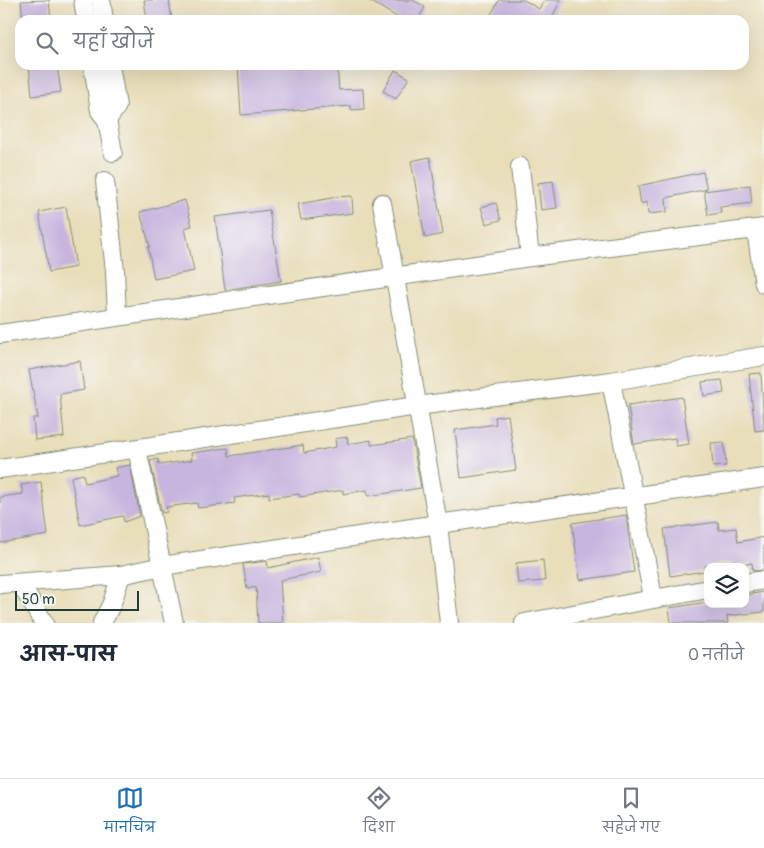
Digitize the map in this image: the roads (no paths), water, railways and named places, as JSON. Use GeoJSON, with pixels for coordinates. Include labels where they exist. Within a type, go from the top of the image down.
{"type":"FeatureCollection","features":[{"type":"Feature","properties":{"kind":"street"},"geometry":{"type":"LineString","coordinates":[[83,0],[85,15]]}},
{"type":"Feature","properties":{"kind":"street"},"geometry":{"type":"LineString","coordinates":[[101,0],[103,15]]}},
{"type":"Feature","properties":{"kind":"street"},"geometry":{"type":"LineString","coordinates":[[94,70],[100,111],[107,120],[113,152]]}},
{"type":"Feature","properties":{"kind":"street"},"geometry":{"type":"LineString","coordinates":[[107,120],[116,106],[111,70]]}},
{"type":"Feature","properties":{"kind":"street"},"geometry":{"type":"LineString","coordinates":[[520,167],[530,257]]}},
{"type":"Feature","properties":{"kind":"street"},"geometry":{"type":"LineString","coordinates":[[105,181],[115,271],[117,316]]}},
{"type":"Feature","properties":{"kind":"street"},"geometry":{"type":"LineString","coordinates":[[382,203],[438,524],[449,623]]}},
{"type":"Feature","properties":{"kind":"street"},"geometry":{"type":"LineString","coordinates":[[0,334],[530,257],[760,229],[764,284]]}},
{"type":"Feature","properties":{"kind":"street"},"geometry":{"type":"LineString","coordinates":[[0,469],[417,406],[611,382],[764,356]]}},
{"type":"Feature","properties":{"kind":"street"},"geometry":{"type":"LineString","coordinates":[[611,382],[653,597]]}},
{"type":"Feature","properties":{"kind":"street"},"geometry":{"type":"LineString","coordinates":[[137,449],[174,623]]}},
{"type":"Feature","properties":{"kind":"street"},"geometry":{"type":"LineString","coordinates":[[0,584],[121,575],[162,566],[438,524],[764,478]]}},
{"type":"Feature","properties":{"kind":"street"},"geometry":{"type":"LineString","coordinates":[[102,623],[112,604],[121,575]]}},
{"type":"Feature","properties":{"kind":"street"},"geometry":{"type":"LineString","coordinates":[[749,582],[764,580]]}},
{"type":"Feature","properties":{"kind":"street"},"geometry":{"type":"LineString","coordinates":[[20,583],[44,623]]}},
{"type":"Feature","properties":{"kind":"street"},"geometry":{"type":"LineString","coordinates":[[524,623],[614,615],[653,597],[704,590]]}}]}
